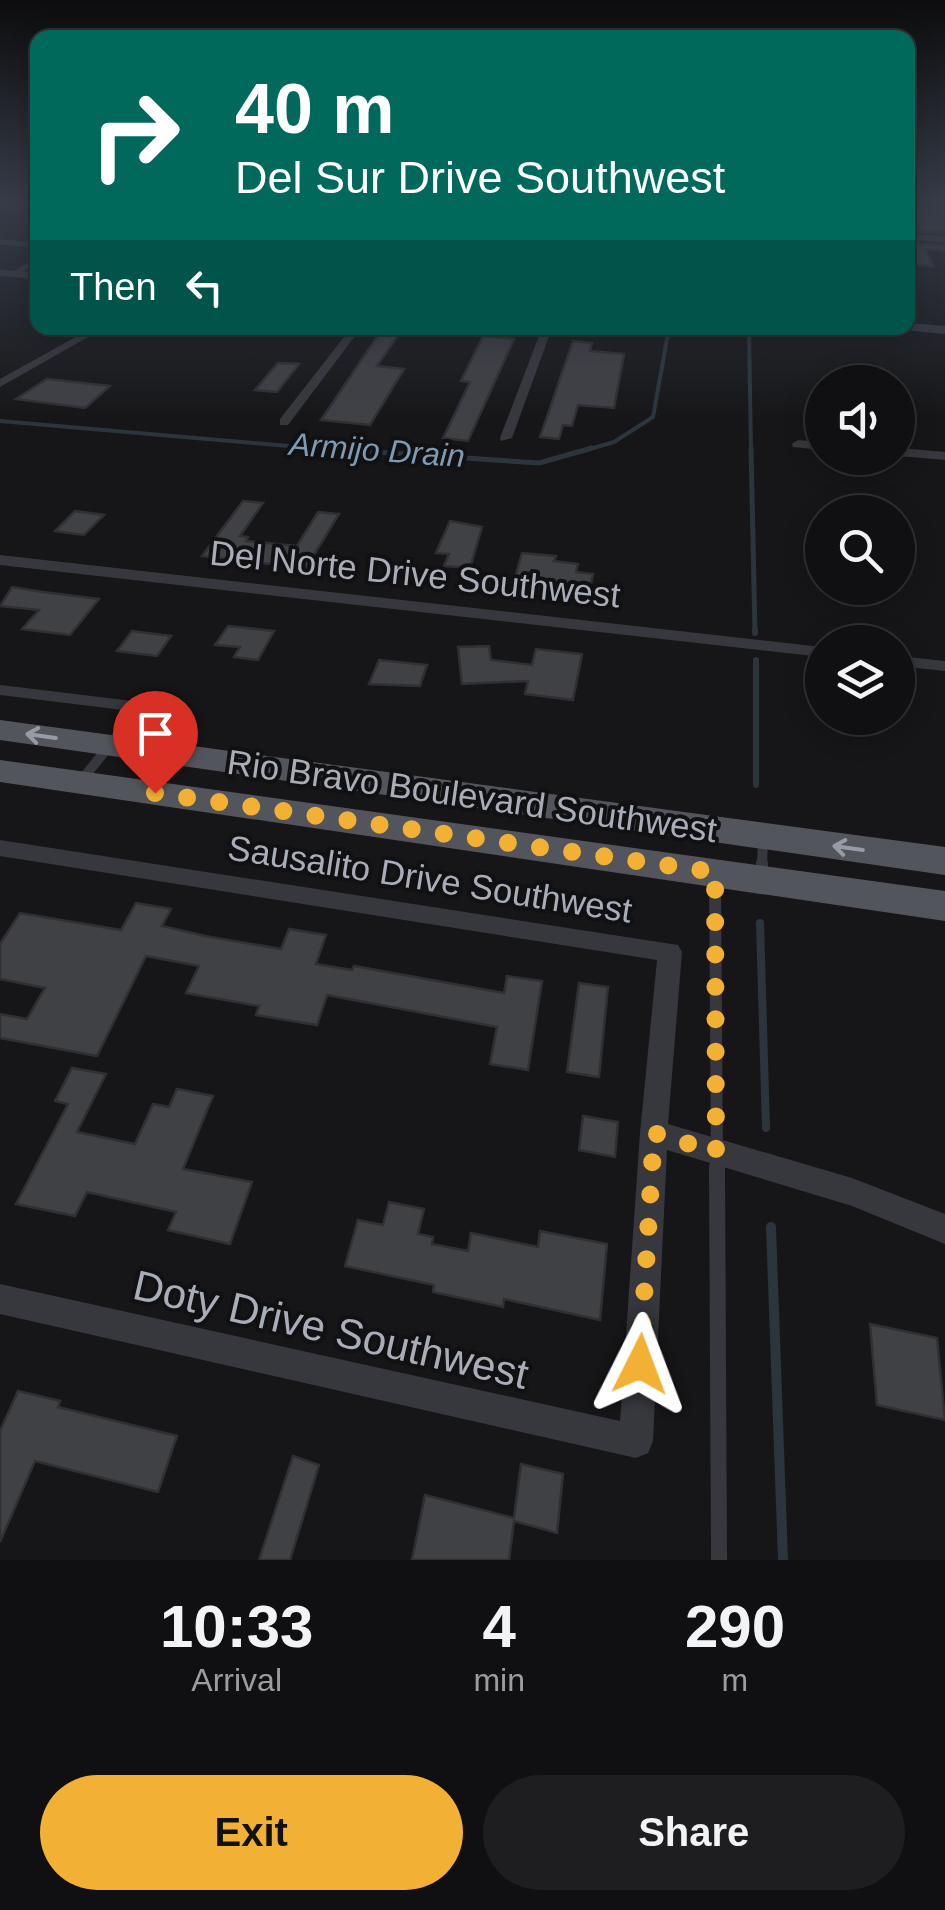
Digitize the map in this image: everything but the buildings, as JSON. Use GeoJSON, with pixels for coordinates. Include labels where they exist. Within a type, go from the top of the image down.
{"type":"FeatureCollection","features":[{"type":"Feature","properties":{"kind":"main road","name":"Rio Bravo Boulevard Southwest"},"geometry":{"type":"LineString","coordinates":[[0,730],[945,861]]}},
{"type":"Feature","properties":{"kind":"main road","name":"Rio Bravo Boulevard Southwest"},"geometry":{"type":"LineString","coordinates":[[0,771],[945,906]]}},
{"type":"Feature","properties":{"kind":"street"},"geometry":{"type":"LineString","coordinates":[[14,274],[30,275]]}},
{"type":"Feature","properties":{"kind":"street"},"geometry":{"type":"LineString","coordinates":[[915,328],[945,330]]}},
{"type":"Feature","properties":{"kind":"street"},"geometry":{"type":"LineString","coordinates":[[0,384],[87,335]]}},
{"type":"Feature","properties":{"kind":"street"},"geometry":{"type":"LineString","coordinates":[[284,422],[351,335]]}},
{"type":"Feature","properties":{"kind":"street"},"geometry":{"type":"LineString","coordinates":[[506,438],[543,335]]}},
{"type":"Feature","properties":{"kind":"street"},"geometry":{"type":"LineString","coordinates":[[798,444],[805,445]]}},
{"type":"Feature","properties":{"kind":"street"},"geometry":{"type":"LineString","coordinates":[[915,453],[945,456]]}},
{"type":"Feature","properties":{"kind":"street","name":"Del Norte Drive Southwest"},"geometry":{"type":"LineString","coordinates":[[0,560],[805,650]]}},
{"type":"Feature","properties":{"kind":"street"},"geometry":{"type":"LineString","coordinates":[[915,663],[945,666]]}},
{"type":"Feature","properties":{"kind":"street","name":"Sausalito Drive Southwest"},"geometry":{"type":"LineString","coordinates":[[0,848],[670,952],[654,1133]]}},
{"type":"Feature","properties":{"kind":"street"},"geometry":{"type":"LineString","coordinates":[[654,1133],[852,1192],[945,1229]]}},
{"type":"Feature","properties":{"kind":"street","name":"Doty Drive Southwest"},"geometry":{"type":"LineString","coordinates":[[0,1299],[636,1441],[654,1133]]}},
{"type":"Feature","properties":{"kind":"lane"},"geometry":{"type":"LineString","coordinates":[[0,690],[140,707],[80,782]]}},
{"type":"Feature","properties":{"kind":"lane"},"geometry":{"type":"LineString","coordinates":[[762,879],[763,836]]}},
{"type":"Feature","properties":{"kind":"lane"},"geometry":{"type":"LineString","coordinates":[[715,872],[719,1560]]}},
{"type":"Feature","properties":{"kind":"waterway","name":"Armijo Drain"},"geometry":{"type":"LineString","coordinates":[[583,451],[614,442],[653,417],[668,335]]}},
{"type":"Feature","properties":{"kind":"waterway"},"geometry":{"type":"LineString","coordinates":[[749,335],[751,451]]}},
{"type":"Feature","properties":{"kind":"waterway","name":"Armijo Drain"},"geometry":{"type":"LineString","coordinates":[[0,421],[346,451]]}},
{"type":"Feature","properties":{"kind":"waterway","name":"Armijo Drain"},"geometry":{"type":"LineString","coordinates":[[317,448],[539,463],[592,448]]}},
{"type":"Feature","properties":{"kind":"waterway"},"geometry":{"type":"LineString","coordinates":[[751,448],[755,632]]}},
{"type":"Feature","properties":{"kind":"waterway"},"geometry":{"type":"LineString","coordinates":[[756,660],[756,785]]}},
{"type":"Feature","properties":{"kind":"waterway"},"geometry":{"type":"LineString","coordinates":[[760,923],[766,1128]]}},
{"type":"Feature","properties":{"kind":"waterway"},"geometry":{"type":"LineString","coordinates":[[771,1227],[783,1560]]}},
{"type":"Feature","properties":{"kind":"route"},"geometry":{"type":"LineString","coordinates":[[155,793],[715,872],[716,1152],[654,1133],[640,1364]]}}]}
